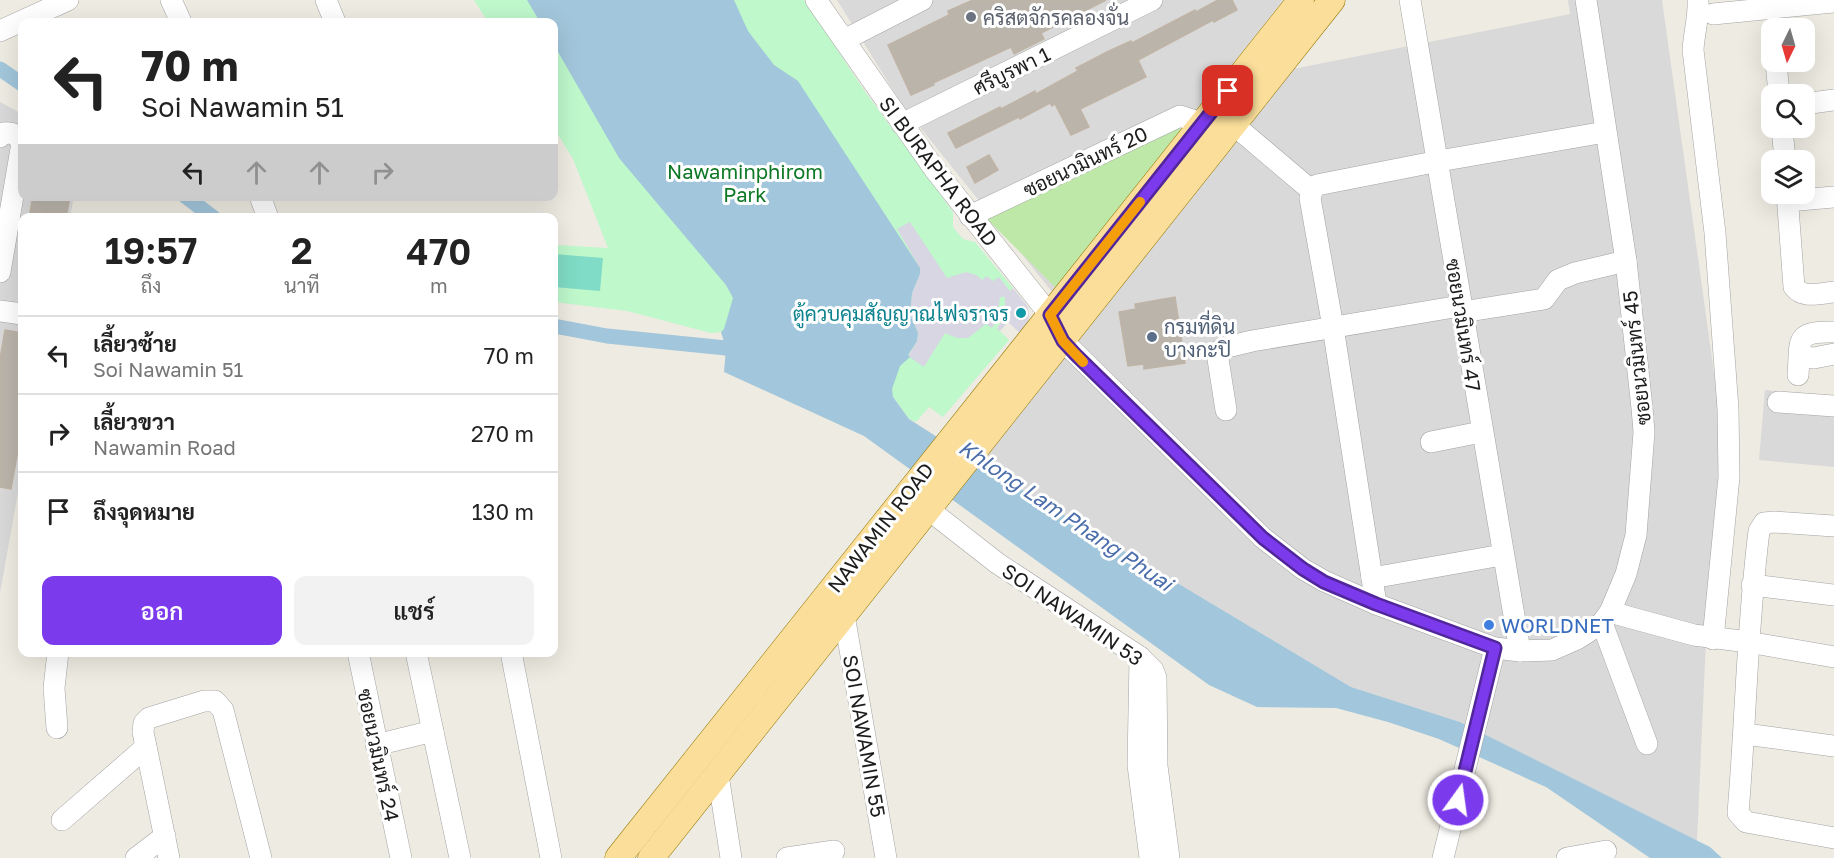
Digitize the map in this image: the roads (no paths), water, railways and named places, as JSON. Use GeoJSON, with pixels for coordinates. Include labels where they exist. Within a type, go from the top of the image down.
{"type":"FeatureCollection","features":[{"type":"Feature","properties":{"kind":"main road","name":"NAWAMIN ROAD"},"geometry":{"type":"LineString","coordinates":[[618,858],[1301,0]]}},
{"type":"Feature","properties":{"kind":"main road","name":"NAWAMIN ROAD"},"geometry":{"type":"LineString","coordinates":[[651,858],[1332,0]]}},
{"type":"Feature","properties":{"kind":"street"},"geometry":{"type":"LineString","coordinates":[[29,18],[68,0]]}},
{"type":"Feature","properties":{"kind":"street"},"geometry":{"type":"LineString","coordinates":[[171,0],[179,18]]}},
{"type":"Feature","properties":{"kind":"street"},"geometry":{"type":"LineString","coordinates":[[326,0],[333,18]]}},
{"type":"Feature","properties":{"kind":"street","name":"SI BURAPHA ROAD"},"geometry":{"type":"LineString","coordinates":[[816,0],[902,124],[970,216],[1050,315],[1063,341],[1263,538],[1324,582],[1376,604],[1495,648],[1520,651]]}},
{"type":"Feature","properties":{"kind":"street"},"geometry":{"type":"LineString","coordinates":[[844,40],[922,0]]}},
{"type":"Feature","properties":{"kind":"street","name":"ศรีบูรพา 1"},"geometry":{"type":"LineString","coordinates":[[902,124],[1152,0]]}},
{"type":"Feature","properties":{"kind":"street","name":"ซอยนวมินทร์ 47"},"geometry":{"type":"LineString","coordinates":[[1410,0],[1439,161],[1481,432],[1520,651]]}},
{"type":"Feature","properties":{"kind":"street","name":"ซอยนวมินทร์ 45"},"geometry":{"type":"LineString","coordinates":[[1586,0],[1626,261],[1644,432],[1636,535],[1626,574],[1606,617]]}},
{"type":"Feature","properties":{"kind":"street"},"geometry":{"type":"LineString","coordinates":[[1713,639],[1729,477],[1728,409],[1714,233],[1693,50],[1694,32],[1699,14],[1705,7],[1772,13],[1834,2]]}},
{"type":"Feature","properties":{"kind":"street"},"geometry":{"type":"LineString","coordinates":[[0,31],[18,23]]}},
{"type":"Feature","properties":{"kind":"street"},"geometry":{"type":"LineString","coordinates":[[1815,103],[1834,100]]}},
{"type":"Feature","properties":{"kind":"street","name":"ซอยนวมินทร์ 20"},"geometry":{"type":"LineString","coordinates":[[970,216],[1180,116],[1192,120],[1199,127]]}},
{"type":"Feature","properties":{"kind":"street"},"geometry":{"type":"LineString","coordinates":[[1234,125],[1312,191]]}},
{"type":"Feature","properties":{"kind":"street"},"geometry":{"type":"LineString","coordinates":[[1376,604],[1333,327],[1310,198],[1312,191],[1317,185],[1605,132]]}},
{"type":"Feature","properties":{"kind":"street"},"geometry":{"type":"LineString","coordinates":[[0,137],[3,133],[18,136]]}},
{"type":"Feature","properties":{"kind":"street"},"geometry":{"type":"LineString","coordinates":[[0,272],[18,166]]}},
{"type":"Feature","properties":{"kind":"street"},"geometry":{"type":"LineString","coordinates":[[1815,197],[1834,197]]}},
{"type":"Feature","properties":{"kind":"street"},"geometry":{"type":"LineString","coordinates":[[1788,204],[1794,287],[1804,295],[1834,292]]}},
{"type":"Feature","properties":{"kind":"street"},"geometry":{"type":"LineString","coordinates":[[1226,410],[1218,359],[1218,353],[1224,348],[1333,327],[1544,299],[1558,280],[1575,273],[1626,261]]}},
{"type":"Feature","properties":{"kind":"street"},"geometry":{"type":"LineString","coordinates":[[0,311],[18,313]]}},
{"type":"Feature","properties":{"kind":"street"},"geometry":{"type":"LineString","coordinates":[[1834,332],[1809,333],[1803,337],[1800,344],[1799,366],[1814,358],[1834,354]]}},
{"type":"Feature","properties":{"kind":"street"},"geometry":{"type":"LineString","coordinates":[[1778,402],[1834,406]]}},
{"type":"Feature","properties":{"kind":"street"},"geometry":{"type":"LineString","coordinates":[[1431,442],[1481,432]]}},
{"type":"Feature","properties":{"kind":"street","name":"SOI NAWAMIN 53"},"geometry":{"type":"LineString","coordinates":[[934,502],[998,563],[1140,657],[1153,670],[1156,678],[1157,766],[1168,858]]}},
{"type":"Feature","properties":{"kind":"street"},"geometry":{"type":"LineString","coordinates":[[1834,526],[1774,522],[1764,523],[1759,531],[1752,585],[1745,734],[1738,813],[1740,818],[1746,822],[1834,838]]}},
{"type":"Feature","properties":{"kind":"street"},"geometry":{"type":"LineString","coordinates":[[1372,578],[1502,555]]}},
{"type":"Feature","properties":{"kind":"street"},"geometry":{"type":"LineString","coordinates":[[1752,585],[1834,595]]}},
{"type":"Feature","properties":{"kind":"street","name":"SOI NAWAMIN 55"},"geometry":{"type":"LineString","coordinates":[[844,615],[886,858]]}},
{"type":"Feature","properties":{"kind":"street"},"geometry":{"type":"LineString","coordinates":[[1606,617],[1647,744]]}},
{"type":"Feature","properties":{"kind":"street"},"geometry":{"type":"LineString","coordinates":[[1520,651],[1552,650],[1577,639],[1606,617],[1713,639],[1748,642],[1834,657]]}},
{"type":"Feature","properties":{"kind":"street"},"geometry":{"type":"LineString","coordinates":[[1443,858],[1495,648]]}},
{"type":"Feature","properties":{"kind":"street"},"geometry":{"type":"LineString","coordinates":[[57,657],[54,688],[57,728]]}},
{"type":"Feature","properties":{"kind":"street","name":"ซอยนวมินทร์ 24"},"geometry":{"type":"LineString","coordinates":[[359,657],[401,858]]}},
{"type":"Feature","properties":{"kind":"street"},"geometry":{"type":"LineString","coordinates":[[417,657],[459,858]]}},
{"type":"Feature","properties":{"kind":"street"},"geometry":{"type":"LineString","coordinates":[[512,657],[551,858]]}},
{"type":"Feature","properties":{"kind":"street"},"geometry":{"type":"LineString","coordinates":[[1140,657],[1138,765],[1150,858]]}},
{"type":"Feature","properties":{"kind":"street"},"geometry":{"type":"LineString","coordinates":[[170,858],[142,732],[144,723],[149,718],[204,701],[215,701],[223,710],[261,858]]}},
{"type":"Feature","properties":{"kind":"street"},"geometry":{"type":"LineString","coordinates":[[376,745],[433,731]]}},
{"type":"Feature","properties":{"kind":"street"},"geometry":{"type":"LineString","coordinates":[[1745,734],[1834,746]]}},
{"type":"Feature","properties":{"kind":"street"},"geometry":{"type":"LineString","coordinates":[[62,820],[146,747]]}},
{"type":"Feature","properties":{"kind":"street"},"geometry":{"type":"LineString","coordinates":[[718,775],[731,858]]}},
{"type":"Feature","properties":{"kind":"street"},"geometry":{"type":"LineString","coordinates":[[136,858],[165,836]]}},
{"type":"Feature","properties":{"kind":"street"},"geometry":{"type":"LineString","coordinates":[[788,858],[834,851]]}},
{"type":"Feature","properties":{"kind":"street"},"geometry":{"type":"LineString","coordinates":[[1573,858],[1606,851]]}},
{"type":"Feature","properties":{"kind":"water"},"geometry":{"type":"Polygon","coordinates":[[[527,0],[734,0],[748,31],[774,65],[798,81],[920,268],[920,274],[912,293],[910,314],[918,333],[917,341],[908,355],[910,357],[900,366],[892,389],[893,397],[909,419],[987,469],[1351,687],[1460,722],[1710,847],[1722,858],[1650,858],[1546,787],[1439,739],[1336,708],[1257,707],[1209,685],[864,436],[724,372],[726,348],[721,332],[724,329],[733,298],[726,285],[619,158],[558,52],[558,18],[538,18],[527,0]]]}},
{"type":"Feature","properties":{"kind":"waterway"},"geometry":{"type":"LineString","coordinates":[[0,69],[18,81]]}},
{"type":"Feature","properties":{"kind":"waterway"},"geometry":{"type":"LineString","coordinates":[[192,201],[207,213]]}},
{"type":"Feature","properties":{"kind":"waterway"},"geometry":{"type":"LineString","coordinates":[[558,327],[607,336],[726,348],[744,352]]}},
{"type":"Feature","properties":{"kind":"place","name":"คริสตจักรคลองจั่น"},"geometry":{"type":"Point","coordinates":[971,17]}},
{"type":"Feature","properties":{"kind":"place","name":"ตู้ควบคุมสัญญาณไฟจราจร"},"geometry":{"type":"Point","coordinates":[1021,313]}},
{"type":"Feature","properties":{"kind":"place","name":"กรมที่ดิน บางกะปิ"},"geometry":{"type":"Point","coordinates":[1152,337]}},
{"type":"Feature","properties":{"kind":"place","name":"WORLDNET"},"geometry":{"type":"Point","coordinates":[1489,625]}},
{"type":"Feature","properties":{"kind":"park label","name":"Nawaminphirom Park"},"geometry":{"type":"Point","coordinates":[745,182]}},
{"type":"Feature","properties":{"kind":"water label","name":"Khlong Lam Phang Phuai"},"geometry":{"type":"Point","coordinates":[1066,515]}}]}
